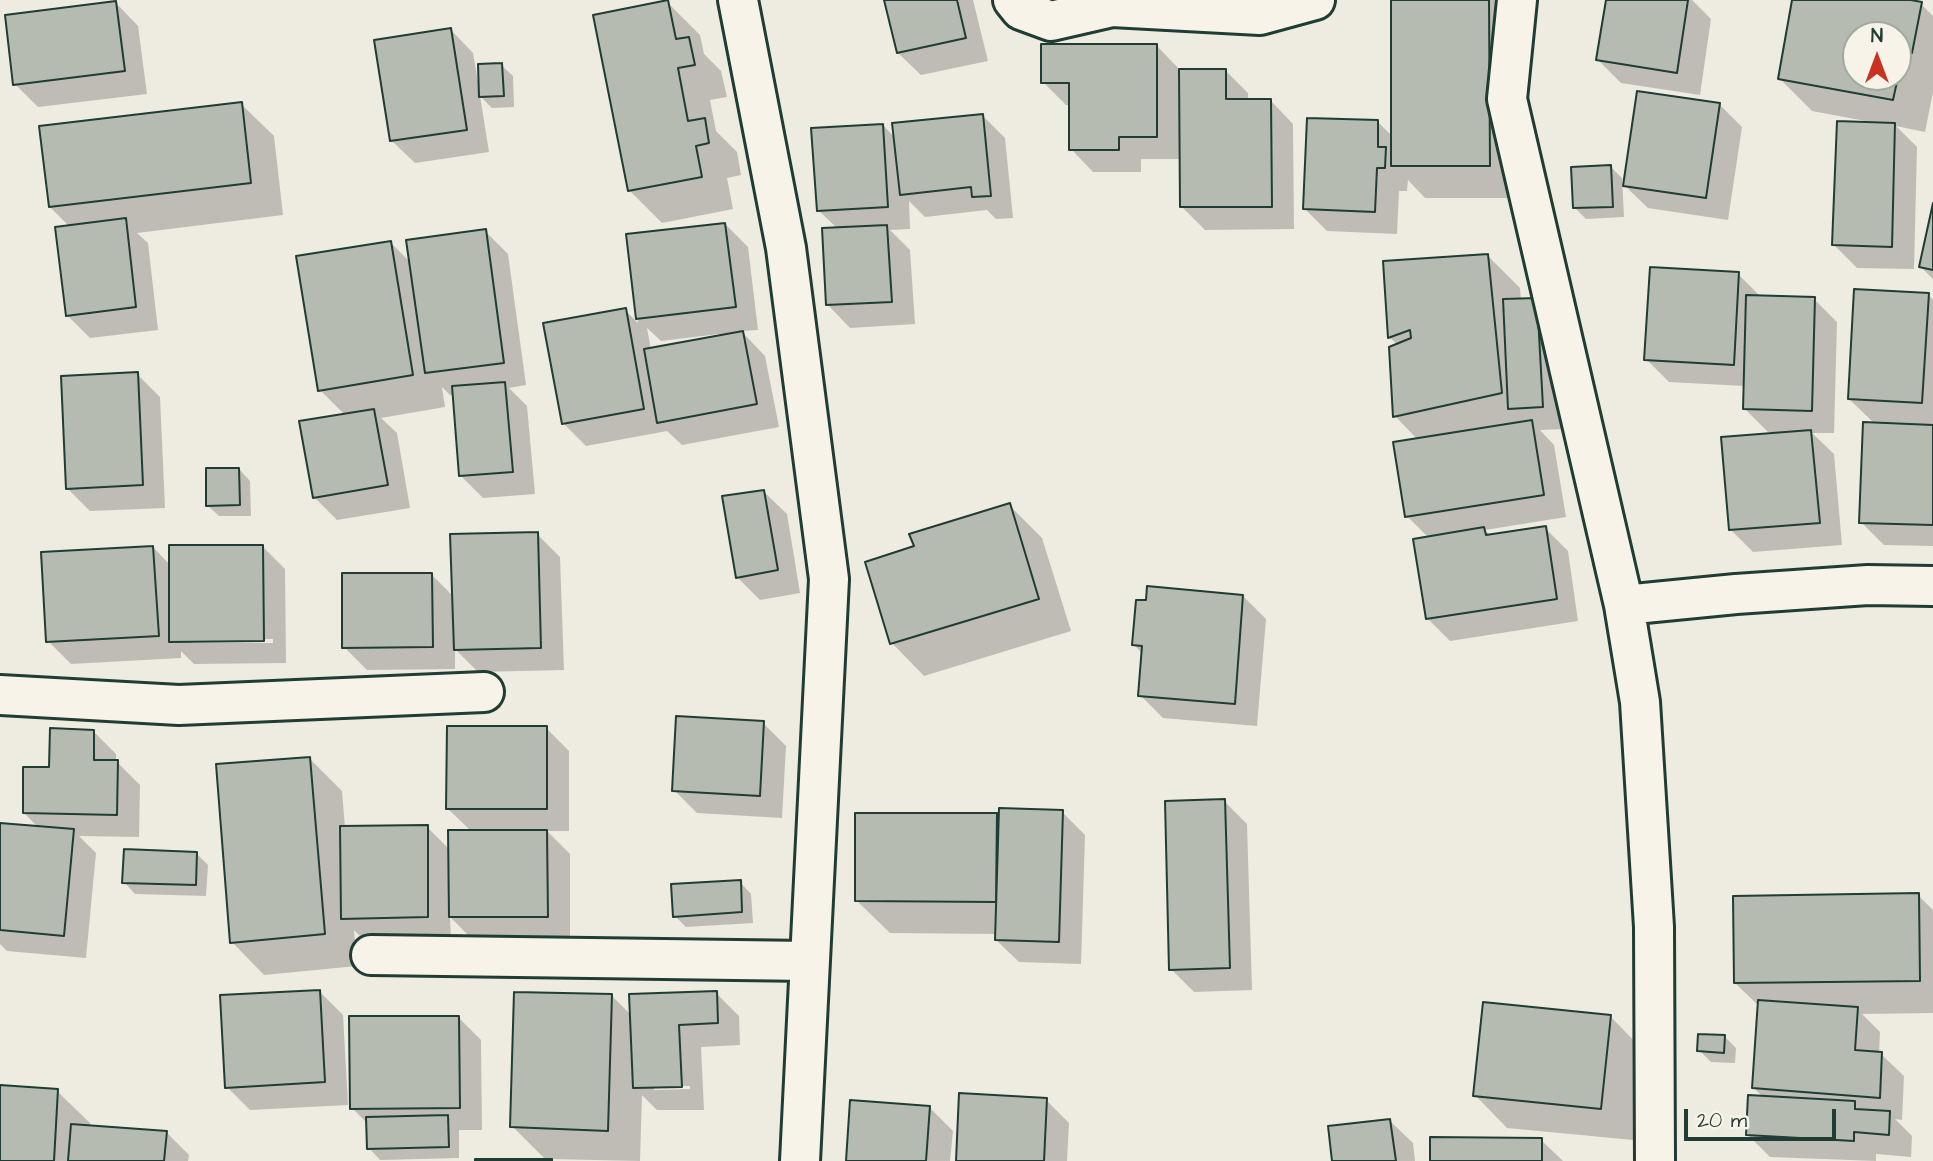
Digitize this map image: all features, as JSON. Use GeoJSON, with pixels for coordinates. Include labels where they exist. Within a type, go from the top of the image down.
{"type":"FeatureCollection","features":[{"type":"Feature","properties":{"kind":"street"},"geometry":{"type":"LineString","coordinates":[[738,0],[786,248],[829,579],[800,1161]]}},
{"type":"Feature","properties":{"kind":"street"},"geometry":{"type":"LineString","coordinates":[[1013,0],[1021,10],[1051,20],[1112,7],[1259,15],[1315,0]]}},
{"type":"Feature","properties":{"kind":"street"},"geometry":{"type":"LineString","coordinates":[[1517,0],[1507,99],[1624,605],[1640,702],[1654,927],[1655,1161]]}},
{"type":"Feature","properties":{"kind":"street"},"geometry":{"type":"LineString","coordinates":[[1624,605],[1868,585],[1933,586]]}},
{"type":"Feature","properties":{"kind":"street"},"geometry":{"type":"LineString","coordinates":[[0,695],[179,705],[484,692]]}},
{"type":"Feature","properties":{"kind":"street"},"geometry":{"type":"LineString","coordinates":[[371,955],[809,961]]}},
{"type":"Feature","properties":{"kind":"building"},"geometry":{"type":"Polygon","coordinates":[[[668,0],[676,39],[689,37],[695,65],[678,68],[688,121],[705,118],[709,143],[696,146],[702,177],[628,191],[593,15],[668,0]]]}},
{"type":"Feature","properties":{"kind":"building"},"geometry":{"type":"Polygon","coordinates":[[[884,0],[957,0],[966,38],[897,53],[884,0]]]}},
{"type":"Feature","properties":{"kind":"building"},"geometry":{"type":"Polygon","coordinates":[[[1391,0],[1489,0],[1490,166],[1391,166],[1391,0]]]}},
{"type":"Feature","properties":{"kind":"building"},"geometry":{"type":"Polygon","coordinates":[[[1606,0],[1688,0],[1677,73],[1596,60],[1606,0]]]}},
{"type":"Feature","properties":{"kind":"building"},"geometry":{"type":"Polygon","coordinates":[[[1792,0],[1922,2],[1912,53],[1912,21],[1842,21],[1842,91],[1778,79],[1792,0]]]}},
{"type":"Feature","properties":{"kind":"building"},"geometry":{"type":"Polygon","coordinates":[[[116,1],[125,71],[13,85],[5,15],[116,1]]]}},
{"type":"Feature","properties":{"kind":"building"},"geometry":{"type":"Polygon","coordinates":[[[451,28],[467,130],[390,141],[374,40],[451,28]]]}},
{"type":"Feature","properties":{"kind":"building"},"geometry":{"type":"Polygon","coordinates":[[[1041,44],[1157,44],[1157,137],[1119,137],[1119,150],[1069,150],[1069,83],[1041,83],[1041,44]]]}},
{"type":"Feature","properties":{"kind":"building"},"geometry":{"type":"Polygon","coordinates":[[[502,63],[504,96],[479,97],[478,64],[502,63]]]}},
{"type":"Feature","properties":{"kind":"building"},"geometry":{"type":"Polygon","coordinates":[[[1179,69],[1226,69],[1226,99],[1271,99],[1272,207],[1180,207],[1179,69]]]}},
{"type":"Feature","properties":{"kind":"building"},"geometry":{"type":"Polygon","coordinates":[[[1637,91],[1720,103],[1706,198],[1623,186],[1637,91]]]}},
{"type":"Feature","properties":{"kind":"building"},"geometry":{"type":"Polygon","coordinates":[[[1844,91],[1895,91],[1893,100],[1844,91]]]}},
{"type":"Feature","properties":{"kind":"building"},"geometry":{"type":"Polygon","coordinates":[[[242,102],[251,183],[49,207],[39,126],[242,102]]]}},
{"type":"Feature","properties":{"kind":"building"},"geometry":{"type":"Polygon","coordinates":[[[983,114],[991,196],[972,197],[971,187],[900,195],[892,123],[983,114]]]}},
{"type":"Feature","properties":{"kind":"building"},"geometry":{"type":"Polygon","coordinates":[[[1307,118],[1378,120],[1378,147],[1386,147],[1385,168],[1377,168],[1375,212],[1303,209],[1307,118]]]}},
{"type":"Feature","properties":{"kind":"building"},"geometry":{"type":"Polygon","coordinates":[[[1837,121],[1895,123],[1892,247],[1832,245],[1837,121]]]}},
{"type":"Feature","properties":{"kind":"building"},"geometry":{"type":"Polygon","coordinates":[[[883,124],[888,207],[817,211],[811,128],[883,124]]]}},
{"type":"Feature","properties":{"kind":"building"},"geometry":{"type":"Polygon","coordinates":[[[1611,165],[1613,207],[1573,208],[1571,167],[1611,165]]]}},
{"type":"Feature","properties":{"kind":"building"},"geometry":{"type":"Polygon","coordinates":[[[1933,203],[1933,270],[1919,267],[1933,203]]]}},
{"type":"Feature","properties":{"kind":"building"},"geometry":{"type":"Polygon","coordinates":[[[126,218],[136,307],[66,316],[55,227],[126,218]]]}},
{"type":"Feature","properties":{"kind":"building"},"geometry":{"type":"Polygon","coordinates":[[[725,223],[736,307],[636,319],[626,234],[725,223]]]}},
{"type":"Feature","properties":{"kind":"building"},"geometry":{"type":"Polygon","coordinates":[[[887,225],[892,302],[826,305],[822,228],[887,225]]]}},
{"type":"Feature","properties":{"kind":"building"},"geometry":{"type":"Polygon","coordinates":[[[486,229],[504,363],[425,373],[406,240],[486,229]]]}},
{"type":"Feature","properties":{"kind":"building"},"geometry":{"type":"Polygon","coordinates":[[[391,241],[413,375],[318,391],[296,256],[391,241]]]}},
{"type":"Feature","properties":{"kind":"building"},"geometry":{"type":"Polygon","coordinates":[[[1488,254],[1502,393],[1393,417],[1389,347],[1411,338],[1410,330],[1388,338],[1383,261],[1488,254]]]}},
{"type":"Feature","properties":{"kind":"building"},"geometry":{"type":"Polygon","coordinates":[[[1650,267],[1739,272],[1734,365],[1644,360],[1650,267]]]}},
{"type":"Feature","properties":{"kind":"building"},"geometry":{"type":"Polygon","coordinates":[[[1854,289],[1929,293],[1922,403],[1848,399],[1854,289]]]}},
{"type":"Feature","properties":{"kind":"building"},"geometry":{"type":"Polygon","coordinates":[[[1746,295],[1815,297],[1812,411],[1743,409],[1746,295]]]}},
{"type":"Feature","properties":{"kind":"building"},"geometry":{"type":"Polygon","coordinates":[[[1537,298],[1543,407],[1508,409],[1503,299],[1537,298]]]}},
{"type":"Feature","properties":{"kind":"building"},"geometry":{"type":"Polygon","coordinates":[[[626,308],[644,409],[562,424],[543,323],[626,308]]]}},
{"type":"Feature","properties":{"kind":"building"},"geometry":{"type":"Polygon","coordinates":[[[743,331],[757,404],[657,423],[644,349],[743,331]]]}},
{"type":"Feature","properties":{"kind":"building"},"geometry":{"type":"Polygon","coordinates":[[[138,372],[143,485],[66,489],[61,376],[138,372]]]}},
{"type":"Feature","properties":{"kind":"building"},"geometry":{"type":"Polygon","coordinates":[[[505,382],[513,472],[459,476],[452,386],[505,382]]]}},
{"type":"Feature","properties":{"kind":"building"},"geometry":{"type":"Polygon","coordinates":[[[374,409],[388,485],[313,498],[299,421],[374,409]]]}},
{"type":"Feature","properties":{"kind":"building"},"geometry":{"type":"Polygon","coordinates":[[[1532,420],[1544,495],[1405,517],[1393,442],[1532,420]]]}},
{"type":"Feature","properties":{"kind":"building"},"geometry":{"type":"Polygon","coordinates":[[[1863,422],[1933,425],[1933,525],[1859,523],[1863,422]]]}},
{"type":"Feature","properties":{"kind":"building"},"geometry":{"type":"Polygon","coordinates":[[[1811,430],[1820,523],[1729,530],[1721,437],[1811,430]]]}},
{"type":"Feature","properties":{"kind":"building"},"geometry":{"type":"Polygon","coordinates":[[[206,468],[239,468],[240,505],[206,506],[206,468]]]}},
{"type":"Feature","properties":{"kind":"building"},"geometry":{"type":"Polygon","coordinates":[[[764,490],[778,570],[736,578],[722,496],[764,490]]]}},
{"type":"Feature","properties":{"kind":"building"},"geometry":{"type":"Polygon","coordinates":[[[1010,503],[1039,599],[890,644],[865,562],[914,546],[909,534],[1010,503]]]}},
{"type":"Feature","properties":{"kind":"building"},"geometry":{"type":"Polygon","coordinates":[[[1546,526],[1557,599],[1426,619],[1413,539],[1484,527],[1486,535],[1546,526]]]}},
{"type":"Feature","properties":{"kind":"building"},"geometry":{"type":"Polygon","coordinates":[[[538,532],[541,648],[454,650],[450,534],[538,532]]]}},
{"type":"Feature","properties":{"kind":"building"},"geometry":{"type":"Polygon","coordinates":[[[169,545],[263,545],[264,641],[169,642],[169,545]]]}},
{"type":"Feature","properties":{"kind":"building"},"geometry":{"type":"Polygon","coordinates":[[[153,546],[159,636],[46,642],[41,552],[153,546]]]}},
{"type":"Feature","properties":{"kind":"building"},"geometry":{"type":"Polygon","coordinates":[[[342,573],[432,573],[433,647],[342,648],[342,573]]]}},
{"type":"Feature","properties":{"kind":"building"},"geometry":{"type":"Polygon","coordinates":[[[1147,586],[1243,595],[1235,704],[1138,696],[1142,646],[1132,645],[1136,600],[1146,600],[1147,586]]]}},
{"type":"Feature","properties":{"kind":"building"},"geometry":{"type":"Polygon","coordinates":[[[676,716],[764,721],[760,796],[672,791],[676,716]]]}},
{"type":"Feature","properties":{"kind":"building"},"geometry":{"type":"Polygon","coordinates":[[[447,726],[547,726],[547,809],[446,809],[447,726]]]}},
{"type":"Feature","properties":{"kind":"building"},"geometry":{"type":"Polygon","coordinates":[[[50,728],[94,730],[94,760],[118,760],[117,815],[23,813],[23,767],[49,767],[50,728]]]}},
{"type":"Feature","properties":{"kind":"building"},"geometry":{"type":"Polygon","coordinates":[[[310,757],[325,934],[230,943],[216,764],[310,757]]]}},
{"type":"Feature","properties":{"kind":"building"},"geometry":{"type":"Polygon","coordinates":[[[1225,799],[1230,968],[1169,970],[1165,801],[1225,799]]]}},
{"type":"Feature","properties":{"kind":"building"},"geometry":{"type":"Polygon","coordinates":[[[999,808],[1063,810],[1059,942],[995,940],[999,808]]]}},
{"type":"Feature","properties":{"kind":"building"},"geometry":{"type":"Polygon","coordinates":[[[855,813],[997,813],[996,902],[855,901],[855,813]]]}},
{"type":"Feature","properties":{"kind":"building"},"geometry":{"type":"Polygon","coordinates":[[[0,823],[74,829],[64,936],[0,930],[0,823]]]}},
{"type":"Feature","properties":{"kind":"building"},"geometry":{"type":"Polygon","coordinates":[[[428,825],[428,917],[341,919],[340,826],[428,825]]]}},
{"type":"Feature","properties":{"kind":"building"},"geometry":{"type":"Polygon","coordinates":[[[448,830],[547,830],[548,917],[449,917],[448,830]]]}},
{"type":"Feature","properties":{"kind":"building"},"geometry":{"type":"Polygon","coordinates":[[[124,849],[197,852],[196,885],[122,883],[124,849]]]}},
{"type":"Feature","properties":{"kind":"building"},"geometry":{"type":"Polygon","coordinates":[[[741,880],[742,912],[673,917],[671,884],[741,880]]]}},
{"type":"Feature","properties":{"kind":"building"},"geometry":{"type":"Polygon","coordinates":[[[1919,893],[1920,981],[1734,983],[1733,896],[1919,893]]]}},
{"type":"Feature","properties":{"kind":"building"},"geometry":{"type":"Polygon","coordinates":[[[320,990],[325,1082],[225,1088],[220,995],[320,990]]]}},
{"type":"Feature","properties":{"kind":"building"},"geometry":{"type":"Polygon","coordinates":[[[717,991],[718,1023],[679,1025],[682,1087],[633,1088],[629,994],[717,991]]]}},
{"type":"Feature","properties":{"kind":"building"},"geometry":{"type":"Polygon","coordinates":[[[514,992],[612,994],[608,1131],[510,1127],[514,992]]]}},
{"type":"Feature","properties":{"kind":"building"},"geometry":{"type":"Polygon","coordinates":[[[1758,1000],[1858,1007],[1855,1050],[1882,1052],[1880,1098],[1752,1088],[1758,1000]]]}},
{"type":"Feature","properties":{"kind":"building"},"geometry":{"type":"Polygon","coordinates":[[[1483,1002],[1611,1015],[1601,1109],[1473,1096],[1483,1002]]]}},
{"type":"Feature","properties":{"kind":"building"},"geometry":{"type":"Polygon","coordinates":[[[349,1016],[459,1016],[460,1108],[350,1109],[349,1016]]]}},
{"type":"Feature","properties":{"kind":"building"},"geometry":{"type":"Polygon","coordinates":[[[1698,1034],[1725,1035],[1724,1053],[1697,1051],[1698,1034]]]}},
{"type":"Feature","properties":{"kind":"building"},"geometry":{"type":"Polygon","coordinates":[[[0,1085],[58,1089],[54,1161],[0,1161],[0,1085]]]}},
{"type":"Feature","properties":{"kind":"building"},"geometry":{"type":"Polygon","coordinates":[[[959,1093],[1047,1098],[1044,1161],[956,1161],[959,1093]]]}},
{"type":"Feature","properties":{"kind":"building"},"geometry":{"type":"Polygon","coordinates":[[[1748,1095],[1855,1101],[1855,1109],[1890,1111],[1889,1135],[1854,1132],[1854,1141],[1746,1135],[1748,1095]]]}},
{"type":"Feature","properties":{"kind":"building"},"geometry":{"type":"Polygon","coordinates":[[[850,1100],[930,1106],[926,1161],[846,1161],[850,1100]]]}},
{"type":"Feature","properties":{"kind":"building"},"geometry":{"type":"Polygon","coordinates":[[[448,1115],[449,1147],[367,1149],[366,1117],[448,1115]]]}},
{"type":"Feature","properties":{"kind":"building"},"geometry":{"type":"Polygon","coordinates":[[[1390,1119],[1396,1161],[1332,1161],[1328,1126],[1390,1119]]]}},
{"type":"Feature","properties":{"kind":"building"},"geometry":{"type":"Polygon","coordinates":[[[71,1124],[167,1131],[164,1161],[68,1161],[71,1124]]]}},
{"type":"Feature","properties":{"kind":"building"},"geometry":{"type":"Polygon","coordinates":[[[1430,1137],[1542,1138],[1542,1161],[1430,1161],[1430,1137]]]}},
{"type":"Feature","properties":{"kind":"building"},"geometry":{"type":"Polygon","coordinates":[[[552,1159],[552,1161],[475,1161],[552,1159]]]}}]}
